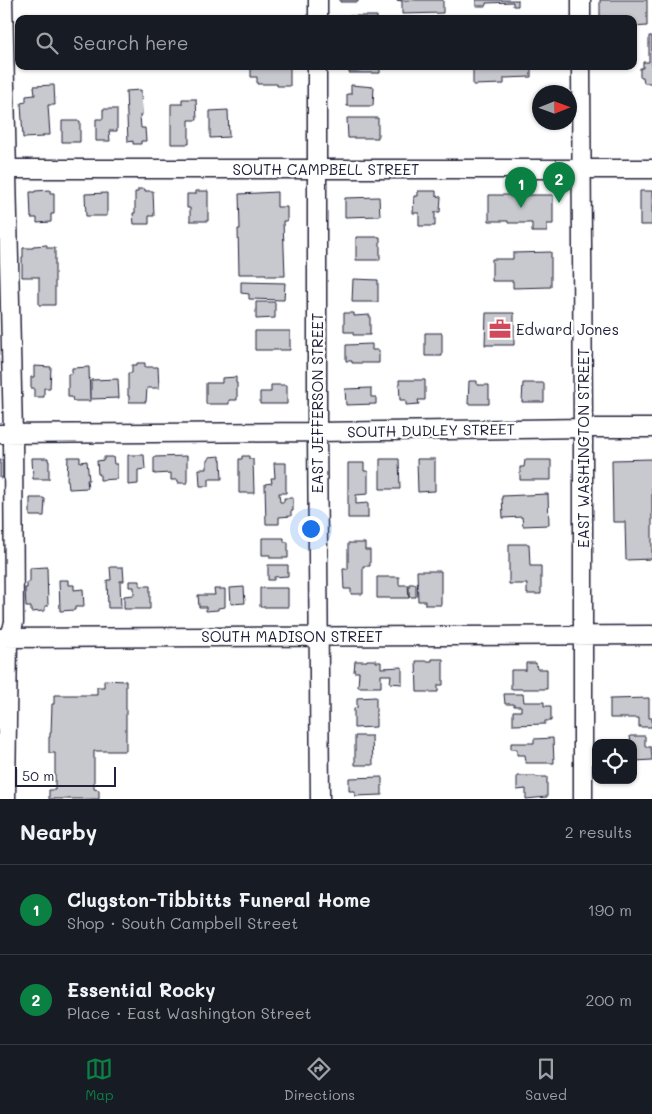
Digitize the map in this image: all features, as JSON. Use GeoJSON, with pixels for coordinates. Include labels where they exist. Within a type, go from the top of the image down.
{"type":"FeatureCollection","features":[{"type":"Feature","properties":{"kind":"street"},"geometry":{"type":"LineString","coordinates":[[3,0],[6,434],[14,622],[12,630],[4,638],[6,799]]}},
{"type":"Feature","properties":{"kind":"street"},"geometry":{"type":"LineString","coordinates":[[318,0],[318,15]]}},
{"type":"Feature","properties":{"kind":"street"},"geometry":{"type":"LineString","coordinates":[[580,0],[581,15]]}},
{"type":"Feature","properties":{"kind":"street","name":"EAST JEFFERSON STREET"},"geometry":{"type":"LineString","coordinates":[[318,70],[317,432],[320,799]]}},
{"type":"Feature","properties":{"kind":"street","name":"EAST WASHINGTON STREET"},"geometry":{"type":"LineString","coordinates":[[581,70],[583,799]]}},
{"type":"Feature","properties":{"kind":"street","name":"SOUTH CAMPBELL STREET"},"geometry":{"type":"LineString","coordinates":[[4,170],[652,169]]}},
{"type":"Feature","properties":{"kind":"street","name":"SOUTH DUDLEY STREET"},"geometry":{"type":"LineString","coordinates":[[6,434],[652,428]]}},
{"type":"Feature","properties":{"kind":"street","name":"SOUTH MADISON STREET"},"geometry":{"type":"LineString","coordinates":[[4,638],[652,635]]}},
{"type":"Feature","properties":{"kind":"building"},"geometry":{"type":"Polygon","coordinates":[[[340,0],[358,0],[358,2],[340,2],[340,0]]]}},
{"type":"Feature","properties":{"kind":"building"},"geometry":{"type":"Polygon","coordinates":[[[396,0],[443,0],[443,13],[402,14],[402,1],[396,0]]]}},
{"type":"Feature","properties":{"kind":"building"},"geometry":{"type":"Polygon","coordinates":[[[476,0],[518,0],[518,6],[513,6],[513,2],[486,3],[486,6],[476,6],[476,0]]]}},
{"type":"Feature","properties":{"kind":"building"},"geometry":{"type":"Polygon","coordinates":[[[600,0],[647,0],[647,26],[637,27],[637,15],[600,15],[600,0]]]}},
{"type":"Feature","properties":{"kind":"building"},"geometry":{"type":"Polygon","coordinates":[[[649,36],[652,36],[652,83],[644,83],[643,77],[640,77],[640,68],[643,68],[643,62],[649,62],[649,36]]]}},
{"type":"Feature","properties":{"kind":"building"},"geometry":{"type":"Polygon","coordinates":[[[251,70],[290,70],[290,86],[257,84],[257,77],[251,77],[251,70]]]}},
{"type":"Feature","properties":{"kind":"building"},"geometry":{"type":"Polygon","coordinates":[[[349,70],[380,70],[380,73],[349,73],[349,70]]]}},
{"type":"Feature","properties":{"kind":"building"},"geometry":{"type":"Polygon","coordinates":[[[473,70],[531,70],[531,77],[504,78],[504,84],[473,85],[473,70]]]}},
{"type":"Feature","properties":{"kind":"building"},"geometry":{"type":"Polygon","coordinates":[[[54,85],[55,105],[48,105],[50,135],[23,138],[21,103],[26,102],[26,96],[35,95],[34,86],[54,85]]]}},
{"type":"Feature","properties":{"kind":"building"},"geometry":{"type":"Polygon","coordinates":[[[351,85],[374,87],[373,106],[347,106],[347,94],[351,94],[351,85]]]}},
{"type":"Feature","properties":{"kind":"building"},"geometry":{"type":"Polygon","coordinates":[[[141,90],[141,128],[145,128],[146,141],[141,141],[141,144],[133,144],[133,141],[128,142],[126,91],[141,90]]]}},
{"type":"Feature","properties":{"kind":"building"},"geometry":{"type":"Polygon","coordinates":[[[182,99],[196,99],[197,120],[189,120],[189,144],[171,144],[171,104],[182,104],[182,99]]]}},
{"type":"Feature","properties":{"kind":"building"},"geometry":{"type":"Polygon","coordinates":[[[103,109],[117,109],[117,131],[109,131],[110,141],[96,141],[96,119],[103,119],[103,109]]]}},
{"type":"Feature","properties":{"kind":"building"},"geometry":{"type":"Polygon","coordinates":[[[228,110],[229,137],[210,138],[210,111],[228,110]]]}},
{"type":"Feature","properties":{"kind":"building"},"geometry":{"type":"Polygon","coordinates":[[[347,118],[378,118],[378,138],[348,138],[347,118]]]}},
{"type":"Feature","properties":{"kind":"building"},"geometry":{"type":"Polygon","coordinates":[[[62,121],[80,121],[80,142],[62,142],[62,121]]]}},
{"type":"Feature","properties":{"kind":"building"},"geometry":{"type":"Polygon","coordinates":[[[138,189],[153,191],[154,216],[149,216],[149,224],[134,224],[135,192],[138,192],[138,189]]]}},
{"type":"Feature","properties":{"kind":"building"},"geometry":{"type":"Polygon","coordinates":[[[50,190],[50,193],[54,193],[54,214],[51,214],[51,222],[37,223],[37,218],[31,218],[30,192],[50,190]]]}},
{"type":"Feature","properties":{"kind":"building"},"geometry":{"type":"Polygon","coordinates":[[[196,191],[208,191],[208,221],[190,221],[190,208],[187,208],[187,194],[196,194],[196,191]]]}},
{"type":"Feature","properties":{"kind":"building"},"geometry":{"type":"Polygon","coordinates":[[[418,191],[436,191],[436,196],[441,197],[440,212],[435,212],[435,226],[419,226],[419,213],[413,213],[414,196],[418,196],[418,191]]]}},
{"type":"Feature","properties":{"kind":"building"},"geometry":{"type":"Polygon","coordinates":[[[640,191],[652,191],[652,225],[640,225],[640,191]]]}},
{"type":"Feature","properties":{"kind":"building"},"geometry":{"type":"Polygon","coordinates":[[[277,192],[277,207],[287,207],[287,221],[283,221],[285,276],[239,274],[239,194],[277,192]]]}},
{"type":"Feature","properties":{"kind":"building"},"geometry":{"type":"Polygon","coordinates":[[[107,193],[107,216],[86,216],[85,194],[107,193]]]}},
{"type":"Feature","properties":{"kind":"building"},"geometry":{"type":"Polygon","coordinates":[[[489,195],[553,195],[553,224],[547,224],[547,232],[532,232],[532,223],[489,221],[489,195]]]}},
{"type":"Feature","properties":{"kind":"building"},"geometry":{"type":"Polygon","coordinates":[[[379,197],[380,216],[345,217],[345,198],[379,197]]]}},
{"type":"Feature","properties":{"kind":"building"},"geometry":{"type":"Polygon","coordinates":[[[356,237],[380,237],[380,260],[356,260],[356,237]]]}},
{"type":"Feature","properties":{"kind":"building"},"geometry":{"type":"Polygon","coordinates":[[[47,245],[47,248],[55,248],[55,305],[39,305],[39,277],[22,277],[23,248],[47,245]]]}},
{"type":"Feature","properties":{"kind":"building"},"geometry":{"type":"Polygon","coordinates":[[[551,252],[551,287],[513,288],[513,281],[492,281],[492,259],[513,259],[513,253],[551,252]]]}},
{"type":"Feature","properties":{"kind":"building"},"geometry":{"type":"Polygon","coordinates":[[[353,279],[378,280],[378,302],[352,302],[353,279]]]}},
{"type":"Feature","properties":{"kind":"building"},"geometry":{"type":"Polygon","coordinates":[[[241,282],[285,283],[284,300],[249,299],[249,294],[241,293],[241,282]]]}},
{"type":"Feature","properties":{"kind":"building"},"geometry":{"type":"Polygon","coordinates":[[[256,302],[275,302],[275,318],[256,319],[256,302]]]}},
{"type":"Feature","properties":{"kind":"building"},"geometry":{"type":"Polygon","coordinates":[[[344,313],[354,313],[354,316],[370,315],[370,335],[353,335],[353,332],[344,332],[344,313]]]}},
{"type":"Feature","properties":{"kind":"building","name":"Edward Jones"},"geometry":{"type":"Polygon","coordinates":[[[486,313],[514,313],[514,345],[485,345],[486,313]]]}},
{"type":"Feature","properties":{"kind":"building"},"geometry":{"type":"Polygon","coordinates":[[[255,331],[290,331],[290,350],[255,350],[255,331]]]}},
{"type":"Feature","properties":{"kind":"building"},"geometry":{"type":"Polygon","coordinates":[[[425,333],[442,333],[442,356],[425,356],[425,333]]]}},
{"type":"Feature","properties":{"kind":"building"},"geometry":{"type":"Polygon","coordinates":[[[372,344],[372,350],[379,350],[379,363],[352,363],[352,361],[346,361],[346,345],[372,344]]]}},
{"type":"Feature","properties":{"kind":"building"},"geometry":{"type":"Polygon","coordinates":[[[137,363],[145,363],[145,367],[158,367],[159,388],[147,388],[146,402],[129,402],[128,373],[132,373],[132,365],[137,365],[137,363]]]}},
{"type":"Feature","properties":{"kind":"building"},"geometry":{"type":"Polygon","coordinates":[[[34,366],[51,367],[50,388],[44,388],[44,397],[34,397],[34,388],[31,388],[34,366]]]}},
{"type":"Feature","properties":{"kind":"building"},"geometry":{"type":"Polygon","coordinates":[[[89,367],[90,401],[73,401],[72,397],[68,397],[68,374],[72,374],[72,368],[89,367]]]}},
{"type":"Feature","properties":{"kind":"building"},"geometry":{"type":"Polygon","coordinates":[[[236,377],[237,400],[229,400],[229,404],[206,404],[206,383],[222,383],[222,378],[236,377]]]}},
{"type":"Feature","properties":{"kind":"building"},"geometry":{"type":"Polygon","coordinates":[[[118,379],[119,398],[91,399],[91,380],[118,379]]]}},
{"type":"Feature","properties":{"kind":"building"},"geometry":{"type":"Polygon","coordinates":[[[399,380],[425,380],[425,400],[418,400],[419,404],[406,405],[406,400],[400,400],[399,380]]]}},
{"type":"Feature","properties":{"kind":"building"},"geometry":{"type":"Polygon","coordinates":[[[469,381],[477,381],[477,385],[489,385],[489,404],[468,404],[469,381]]]}},
{"type":"Feature","properties":{"kind":"building"},"geometry":{"type":"Polygon","coordinates":[[[523,383],[544,383],[544,402],[522,402],[523,383]]]}},
{"type":"Feature","properties":{"kind":"building"},"geometry":{"type":"Polygon","coordinates":[[[271,385],[287,385],[287,404],[260,404],[260,392],[271,392],[271,385]]]}},
{"type":"Feature","properties":{"kind":"building"},"geometry":{"type":"Polygon","coordinates":[[[371,388],[371,397],[376,397],[376,404],[346,405],[345,389],[371,388]]]}},
{"type":"Feature","properties":{"kind":"building"},"geometry":{"type":"Polygon","coordinates":[[[128,455],[144,455],[145,469],[138,470],[138,484],[128,485],[128,455]]]}},
{"type":"Feature","properties":{"kind":"building"},"geometry":{"type":"Polygon","coordinates":[[[187,456],[187,483],[178,483],[178,480],[171,480],[171,473],[154,474],[154,457],[187,456]]]}},
{"type":"Feature","properties":{"kind":"building"},"geometry":{"type":"Polygon","coordinates":[[[220,456],[222,479],[209,479],[209,486],[200,486],[199,469],[207,469],[209,457],[220,456]]]}},
{"type":"Feature","properties":{"kind":"building"},"geometry":{"type":"Polygon","coordinates":[[[242,456],[249,456],[249,459],[253,459],[254,493],[239,493],[239,459],[242,459],[242,456]]]}},
{"type":"Feature","properties":{"kind":"building"},"geometry":{"type":"Polygon","coordinates":[[[68,457],[80,457],[80,462],[87,461],[88,488],[69,489],[67,480],[68,457]]]}},
{"type":"Feature","properties":{"kind":"building"},"geometry":{"type":"Polygon","coordinates":[[[104,457],[113,457],[114,464],[117,464],[117,479],[100,480],[97,461],[104,460],[104,457]]]}},
{"type":"Feature","properties":{"kind":"building"},"geometry":{"type":"Polygon","coordinates":[[[32,458],[48,458],[49,479],[33,479],[32,458]]]}},
{"type":"Feature","properties":{"kind":"building"},"geometry":{"type":"Polygon","coordinates":[[[380,459],[399,459],[400,489],[380,489],[380,459]]]}},
{"type":"Feature","properties":{"kind":"building"},"geometry":{"type":"Polygon","coordinates":[[[417,459],[435,459],[435,491],[418,492],[417,459]]]}},
{"type":"Feature","properties":{"kind":"building"},"geometry":{"type":"Polygon","coordinates":[[[652,459],[652,559],[626,560],[625,522],[613,522],[612,460],[652,459]]]}},
{"type":"Feature","properties":{"kind":"building"},"geometry":{"type":"Polygon","coordinates":[[[0,460],[3,460],[3,478],[0,478],[0,460]]]}},
{"type":"Feature","properties":{"kind":"building"},"geometry":{"type":"Polygon","coordinates":[[[525,460],[551,460],[551,480],[520,480],[520,467],[524,467],[525,460]]]}},
{"type":"Feature","properties":{"kind":"building"},"geometry":{"type":"Polygon","coordinates":[[[274,463],[286,463],[286,493],[279,493],[280,502],[284,502],[284,498],[293,498],[293,511],[291,511],[291,516],[279,517],[279,524],[266,524],[265,484],[272,483],[271,478],[275,478],[274,463]]]}},
{"type":"Feature","properties":{"kind":"building"},"geometry":{"type":"Polygon","coordinates":[[[348,463],[364,463],[364,471],[368,471],[368,494],[356,495],[356,504],[368,503],[368,518],[348,518],[348,463]]]}},
{"type":"Feature","properties":{"kind":"building"},"geometry":{"type":"Polygon","coordinates":[[[548,494],[549,525],[523,526],[522,517],[503,518],[502,496],[548,494]]]}},
{"type":"Feature","properties":{"kind":"building"},"geometry":{"type":"Polygon","coordinates":[[[30,498],[45,499],[44,516],[30,516],[30,498]]]}},
{"type":"Feature","properties":{"kind":"building"},"geometry":{"type":"Polygon","coordinates":[[[262,538],[284,538],[284,542],[288,542],[288,558],[270,558],[270,555],[262,555],[262,538]]]}},
{"type":"Feature","properties":{"kind":"building"},"geometry":{"type":"Polygon","coordinates":[[[348,543],[365,543],[365,550],[370,550],[370,566],[363,566],[363,594],[351,594],[351,589],[344,589],[343,569],[348,569],[348,543]]]}},
{"type":"Feature","properties":{"kind":"building"},"geometry":{"type":"Polygon","coordinates":[[[509,544],[529,544],[530,566],[541,566],[541,594],[527,594],[527,584],[509,584],[509,544]]]}},
{"type":"Feature","properties":{"kind":"building"},"geometry":{"type":"Polygon","coordinates":[[[268,565],[288,565],[288,576],[274,577],[274,580],[268,580],[268,565]]]}},
{"type":"Feature","properties":{"kind":"building"},"geometry":{"type":"Polygon","coordinates":[[[47,567],[48,606],[45,606],[45,611],[31,612],[31,607],[26,607],[25,588],[27,588],[27,582],[30,582],[30,568],[47,567]]]}},
{"type":"Feature","properties":{"kind":"building"},"geometry":{"type":"Polygon","coordinates":[[[110,567],[123,567],[124,581],[120,581],[121,608],[108,608],[107,580],[111,580],[110,567]]]}},
{"type":"Feature","properties":{"kind":"building"},"geometry":{"type":"Polygon","coordinates":[[[417,571],[441,571],[441,605],[425,605],[425,601],[418,601],[417,571]]]}},
{"type":"Feature","properties":{"kind":"building"},"geometry":{"type":"Polygon","coordinates":[[[377,577],[399,577],[399,585],[408,585],[409,598],[377,598],[377,577]]]}},
{"type":"Feature","properties":{"kind":"building"},"geometry":{"type":"Polygon","coordinates":[[[59,580],[68,580],[68,585],[74,585],[74,590],[83,589],[84,607],[60,611],[59,580]]]}},
{"type":"Feature","properties":{"kind":"building"},"geometry":{"type":"Polygon","coordinates":[[[129,581],[140,581],[140,586],[150,586],[150,609],[124,609],[124,596],[134,595],[134,587],[129,587],[129,581]]]}},
{"type":"Feature","properties":{"kind":"building"},"geometry":{"type":"Polygon","coordinates":[[[409,584],[416,584],[416,597],[409,597],[409,584]]]}},
{"type":"Feature","properties":{"kind":"building"},"geometry":{"type":"Polygon","coordinates":[[[244,587],[245,603],[231,604],[230,588],[244,587]]]}},
{"type":"Feature","properties":{"kind":"building"},"geometry":{"type":"Polygon","coordinates":[[[260,588],[288,588],[288,607],[260,607],[260,588]]]}},
{"type":"Feature","properties":{"kind":"building"},"geometry":{"type":"Polygon","coordinates":[[[214,589],[225,589],[225,607],[206,611],[206,607],[199,607],[198,595],[215,595],[214,589]]]}},
{"type":"Feature","properties":{"kind":"building"},"geometry":{"type":"Polygon","coordinates":[[[432,659],[443,659],[443,685],[438,685],[438,692],[417,692],[416,661],[432,661],[432,659]]]}},
{"type":"Feature","properties":{"kind":"building"},"geometry":{"type":"Polygon","coordinates":[[[355,661],[381,662],[381,668],[402,667],[402,684],[390,683],[391,675],[381,675],[381,687],[358,687],[359,672],[354,672],[355,661]]]}},
{"type":"Feature","properties":{"kind":"building"},"geometry":{"type":"Polygon","coordinates":[[[526,663],[536,663],[537,669],[547,669],[547,689],[511,689],[511,670],[526,670],[526,663]]]}},
{"type":"Feature","properties":{"kind":"building"},"geometry":{"type":"Polygon","coordinates":[[[104,680],[126,681],[126,751],[94,751],[94,789],[99,790],[99,799],[49,799],[49,790],[55,790],[55,753],[49,753],[54,695],[97,695],[97,687],[104,687],[104,680]]]}},
{"type":"Feature","properties":{"kind":"building"},"geometry":{"type":"Polygon","coordinates":[[[504,694],[523,694],[524,702],[544,702],[544,706],[551,706],[551,721],[545,721],[545,724],[513,725],[513,711],[521,711],[521,706],[505,704],[504,694]]]}},
{"type":"Feature","properties":{"kind":"building"},"geometry":{"type":"Polygon","coordinates":[[[376,697],[376,727],[354,728],[354,709],[357,708],[357,698],[376,697]]]}},
{"type":"Feature","properties":{"kind":"building"},"geometry":{"type":"Polygon","coordinates":[[[649,698],[649,718],[652,718],[652,727],[639,727],[639,718],[610,718],[610,699],[649,698]]]}},
{"type":"Feature","properties":{"kind":"building"},"geometry":{"type":"Polygon","coordinates":[[[355,736],[372,736],[373,765],[355,765],[355,736]]]}},
{"type":"Feature","properties":{"kind":"building"},"geometry":{"type":"Polygon","coordinates":[[[630,736],[645,736],[645,747],[651,747],[652,760],[637,761],[637,739],[630,739],[630,736]]]}},
{"type":"Feature","properties":{"kind":"building"},"geometry":{"type":"Polygon","coordinates":[[[553,738],[554,763],[526,763],[525,755],[517,755],[517,749],[511,749],[511,743],[534,743],[534,739],[553,738]]]}},
{"type":"Feature","properties":{"kind":"building"},"geometry":{"type":"Polygon","coordinates":[[[517,776],[547,777],[547,797],[526,799],[526,789],[517,790],[517,776]]]}},
{"type":"Feature","properties":{"kind":"building"},"geometry":{"type":"Polygon","coordinates":[[[382,777],[382,795],[355,796],[355,791],[349,791],[349,778],[382,777]]]}},
{"type":"Feature","properties":{"kind":"place","name":"Essential Rocky"},"geometry":{"type":"Point","coordinates":[559,203]}},
{"type":"Feature","properties":{"kind":"place","name":"Clugston-Tibbitts Funeral Home"},"geometry":{"type":"Point","coordinates":[521,208]}},
{"type":"Feature","properties":{"kind":"place","name":"Edward Jones"},"geometry":{"type":"Point","coordinates":[500,329]}}]}
